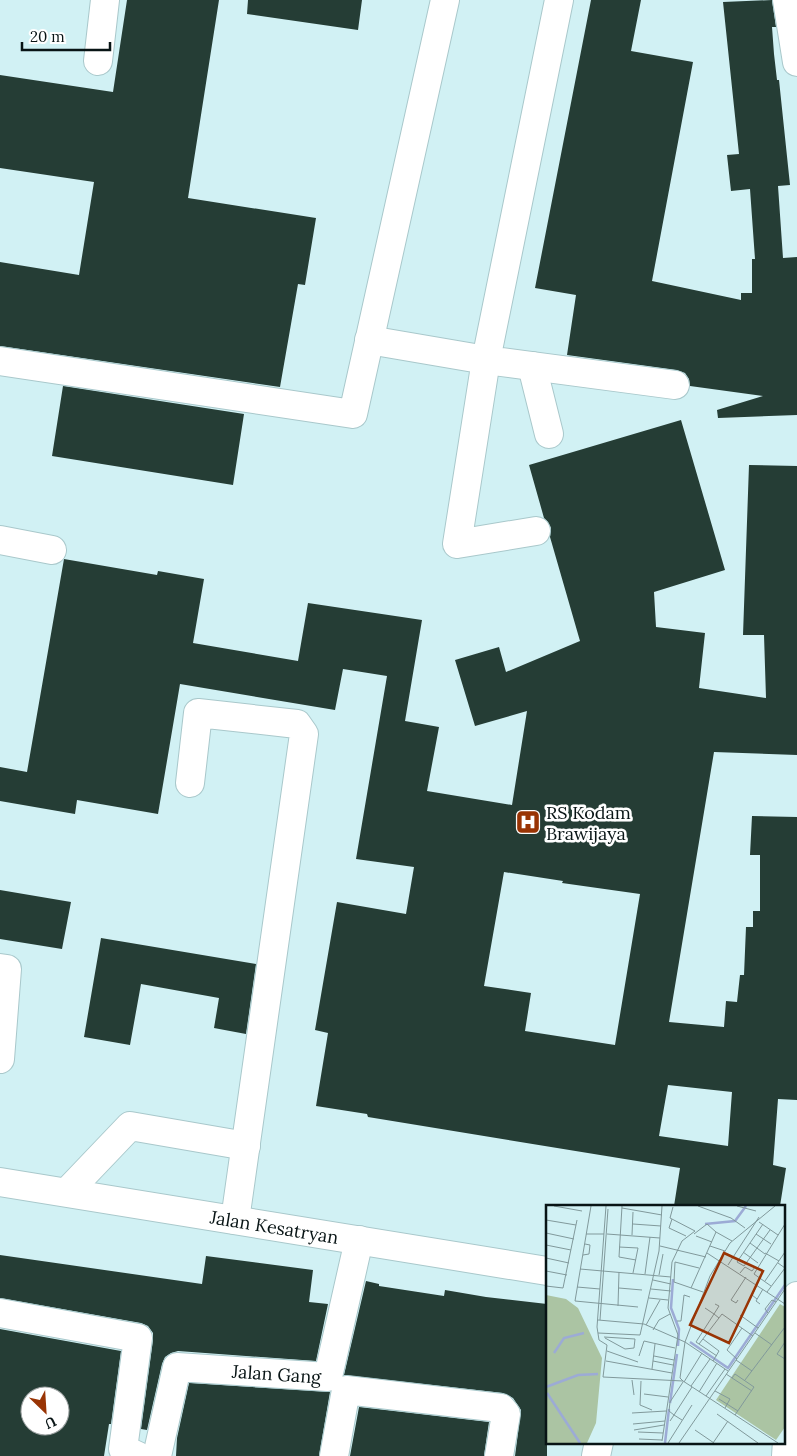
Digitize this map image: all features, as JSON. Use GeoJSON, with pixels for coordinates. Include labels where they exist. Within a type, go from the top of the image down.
{"type":"FeatureCollection","features":[{"type":"Feature","properties":{"kind":"street"},"geometry":{"type":"LineString","coordinates":[[98,61],[105,0]]}},
{"type":"Feature","properties":{"kind":"street"},"geometry":{"type":"LineString","coordinates":[[0,361],[353,414],[445,0]]}},
{"type":"Feature","properties":{"kind":"street"},"geometry":{"type":"LineString","coordinates":[[536,531],[458,544],[486,360],[558,0]]}},
{"type":"Feature","properties":{"kind":"street"},"geometry":{"type":"LineString","coordinates":[[787,0],[797,62]]}},
{"type":"Feature","properties":{"kind":"street"},"geometry":{"type":"LineString","coordinates":[[369,340],[486,360],[675,385]]}},
{"type":"Feature","properties":{"kind":"street"},"geometry":{"type":"LineString","coordinates":[[532,366],[549,434]]}},
{"type":"Feature","properties":{"kind":"street"},"geometry":{"type":"LineString","coordinates":[[0,540],[52,550]]}},
{"type":"Feature","properties":{"kind":"street"},"geometry":{"type":"LineString","coordinates":[[190,783],[198,713],[296,724],[304,734],[235,1220]]}},
{"type":"Feature","properties":{"kind":"street"},"geometry":{"type":"LineString","coordinates":[[0,968],[7,969],[0,1059]]}},
{"type":"Feature","properties":{"kind":"street"},"geometry":{"type":"LineString","coordinates":[[67,1192],[130,1126],[246,1146]]}},
{"type":"Feature","properties":{"kind":"street","name":"Jalan Kesatryan"},"geometry":{"type":"LineString","coordinates":[[0,1182],[546,1270]]}},
{"type":"Feature","properties":{"kind":"street","name":"Jalan Gang"},"geometry":{"type":"LineString","coordinates":[[157,1456],[177,1367],[328,1377],[359,1240]]}},
{"type":"Feature","properties":{"kind":"street"},"geometry":{"type":"LineString","coordinates":[[786,1456],[793,1307]]}},
{"type":"Feature","properties":{"kind":"street"},"geometry":{"type":"LineString","coordinates":[[0,1313],[138,1338],[123,1449],[138,1456]]}},
{"type":"Feature","properties":{"kind":"street"},"geometry":{"type":"LineString","coordinates":[[334,1456],[346,1390],[501,1408],[506,1414],[499,1456]]}},
{"type":"Feature","properties":{"kind":"building"},"geometry":{"type":"Polygon","coordinates":[[[127,0],[219,0],[188,198],[316,218],[305,285],[298,284],[280,387],[0,346],[0,262],[79,275],[94,182],[0,168],[0,75],[113,92],[127,0]]]}},
{"type":"Feature","properties":{"kind":"building"},"geometry":{"type":"Polygon","coordinates":[[[248,0],[362,0],[358,30],[247,14],[248,0]]]}},
{"type":"Feature","properties":{"kind":"building"},"geometry":{"type":"Polygon","coordinates":[[[591,0],[641,0],[631,51],[693,62],[652,281],[741,300],[741,293],[752,293],[752,259],[755,259],[750,189],[731,191],[727,155],[739,154],[723,2],[772,0],[776,27],[772,27],[774,54],[777,80],[779,80],[790,185],[778,186],[783,258],[797,257],[797,415],[718,418],[717,410],[763,396],[690,386],[689,379],[685,373],[677,370],[567,355],[576,295],[535,288],[591,0]]]}},
{"type":"Feature","properties":{"kind":"building"},"geometry":{"type":"Polygon","coordinates":[[[63,386],[244,414],[233,485],[52,456],[63,386]]]}},
{"type":"Feature","properties":{"kind":"building"},"geometry":{"type":"Polygon","coordinates":[[[681,420],[725,570],[654,592],[656,627],[705,633],[699,688],[766,698],[764,635],[743,635],[749,465],[797,466],[797,755],[714,752],[669,1022],[724,1027],[726,1001],[737,1002],[740,975],[744,975],[746,927],[753,927],[753,911],[760,911],[760,855],[750,855],[752,816],[797,817],[797,1100],[778,1099],[773,1165],[786,1168],[780,1205],[674,1205],[680,1168],[368,1117],[367,1114],[316,1106],[328,1033],[315,1030],[337,902],[406,914],[414,867],[356,859],[387,676],[343,669],[335,710],[180,684],[158,814],[77,800],[75,814],[0,801],[0,767],[27,772],[64,559],[157,575],[158,571],[204,579],[193,643],[298,661],[308,603],[422,620],[405,721],[439,727],[427,791],[512,805],[527,711],[475,726],[455,660],[499,647],[506,672],[580,641],[550,537],[551,528],[544,518],[529,465],[681,420]],[[504,872],[484,986],[531,993],[525,1031],[615,1045],[640,894],[562,883],[563,881],[504,872]],[[668,1085],[659,1136],[728,1146],[732,1092],[668,1085]]]}},
{"type":"Feature","properties":{"kind":"building"},"geometry":{"type":"Polygon","coordinates":[[[0,890],[71,902],[62,949],[0,939],[0,890]]]}},
{"type":"Feature","properties":{"kind":"building"},"geometry":{"type":"Polygon","coordinates":[[[101,938],[256,964],[246,1034],[214,1028],[219,998],[141,984],[130,1045],[84,1037],[101,938]]]}},
{"type":"Feature","properties":{"kind":"building"},"geometry":{"type":"Polygon","coordinates":[[[0,1255],[202,1284],[206,1256],[313,1270],[309,1302],[328,1304],[316,1361],[178,1351],[171,1353],[165,1357],[162,1364],[147,1430],[141,1429],[153,1340],[153,1333],[148,1326],[141,1323],[0,1298],[0,1255]]]}},
{"type":"Feature","properties":{"kind":"building"},"geometry":{"type":"Polygon","coordinates":[[[366,1281],[379,1284],[379,1286],[444,1296],[445,1290],[546,1304],[547,1456],[515,1456],[521,1410],[513,1398],[503,1393],[344,1375],[366,1281]]]}},
{"type":"Feature","properties":{"kind":"building"},"geometry":{"type":"Polygon","coordinates":[[[0,1329],[121,1351],[111,1424],[109,1424],[104,1456],[0,1456],[0,1329]]]}},
{"type":"Feature","properties":{"kind":"building"},"geometry":{"type":"Polygon","coordinates":[[[189,1383],[330,1392],[319,1456],[176,1456],[177,1438],[189,1383]]]}},
{"type":"Feature","properties":{"kind":"building"},"geometry":{"type":"Polygon","coordinates":[[[359,1407],[489,1422],[484,1456],[350,1456],[359,1407]]]}},
{"type":"Feature","properties":{"kind":"place","name":"RS Kodam Brawijaya"},"geometry":{"type":"Point","coordinates":[528,822]}}]}
